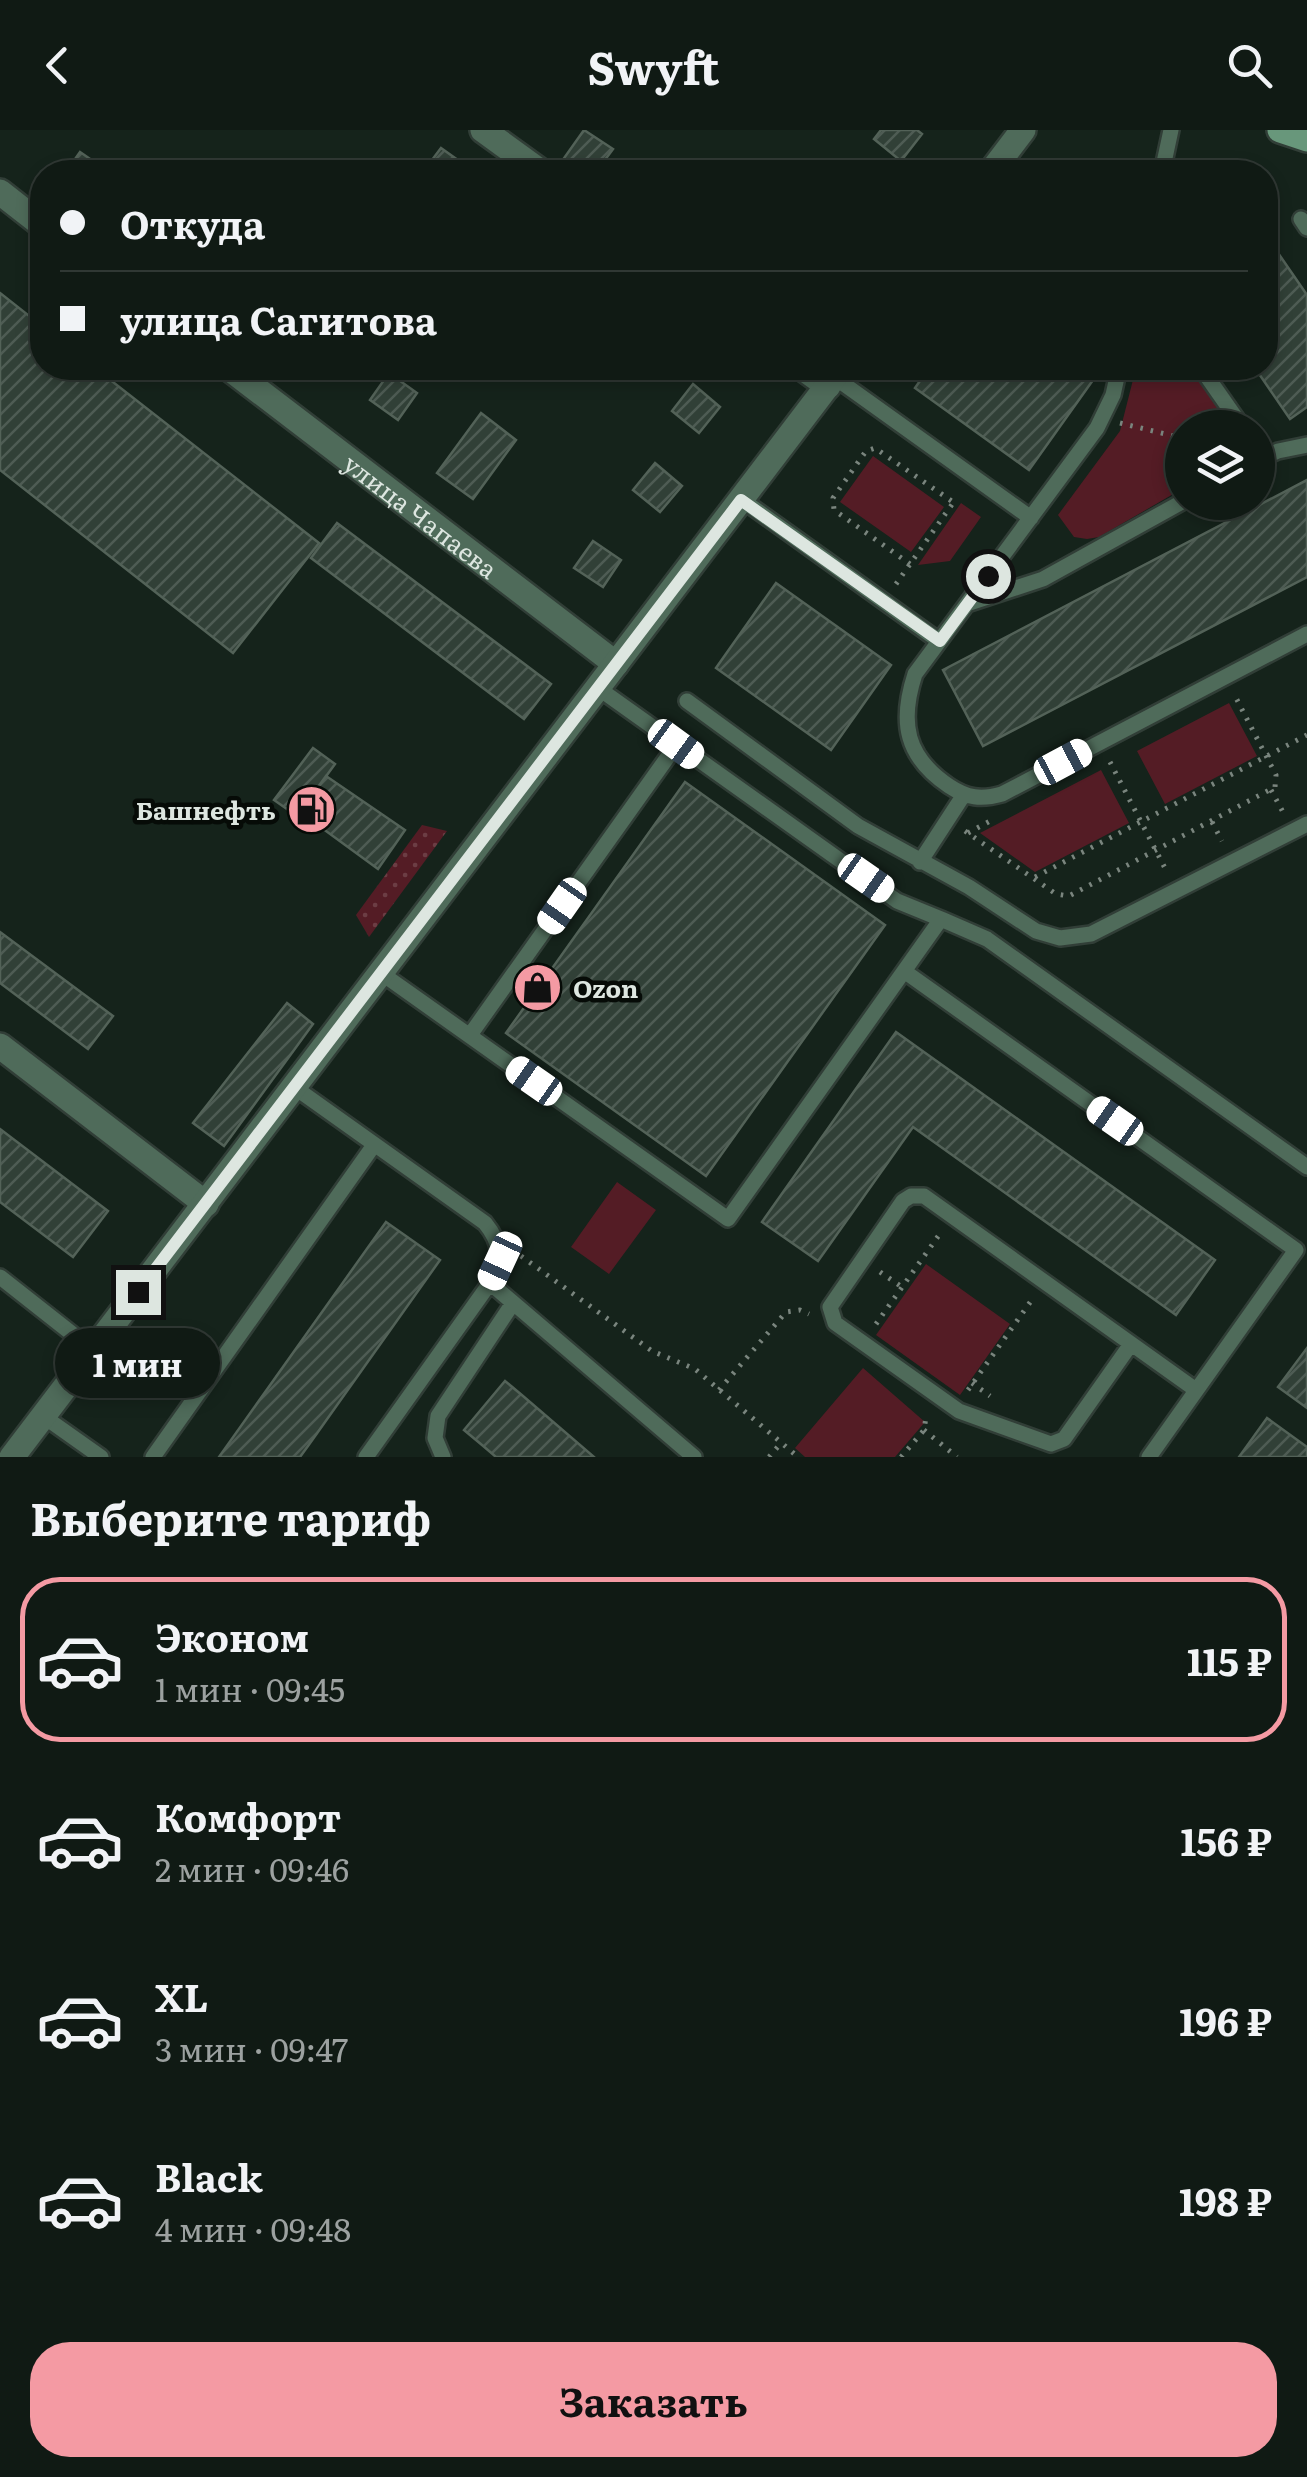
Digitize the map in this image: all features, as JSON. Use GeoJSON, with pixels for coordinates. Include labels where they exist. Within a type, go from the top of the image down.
{"type":"FeatureCollection","features":[{"type":"Feature","properties":{"kind":"street"},"geometry":{"type":"LineString","coordinates":[[484,130],[525,160]]}},
{"type":"Feature","properties":{"kind":"street"},"geometry":{"type":"LineString","coordinates":[[1000,160],[1024,130]]}},
{"type":"Feature","properties":{"kind":"street"},"geometry":{"type":"LineString","coordinates":[[1280,130],[1307,139]]}},
{"type":"Feature","properties":{"kind":"street"},"geometry":{"type":"LineString","coordinates":[[0,192],[30,216]]}},
{"type":"Feature","properties":{"kind":"street","name":"улица Чапаева"},"geometry":{"type":"LineString","coordinates":[[245,380],[616,664]]}},
{"type":"Feature","properties":{"kind":"street"},"geometry":{"type":"LineString","coordinates":[[12,1457],[832,380]]}},
{"type":"Feature","properties":{"kind":"street"},"geometry":{"type":"LineString","coordinates":[[0,1046],[206,1204]]}},
{"type":"Feature","properties":{"kind":"lane"},"geometry":{"type":"LineString","coordinates":[[1165,160],[1171,130]]}},
{"type":"Feature","properties":{"kind":"lane"},"geometry":{"type":"LineString","coordinates":[[838,380],[1031,518]]}},
{"type":"Feature","properties":{"kind":"lane"},"geometry":{"type":"LineString","coordinates":[[1116,380],[1102,419],[915,674],[909,692],[909,736],[925,767],[963,796],[983,798],[1002,794],[1307,634]]}},
{"type":"Feature","properties":{"kind":"lane"},"geometry":{"type":"LineString","coordinates":[[1209,380],[1230,410]]}},
{"type":"Feature","properties":{"kind":"lane"},"geometry":{"type":"LineString","coordinates":[[1275,452],[1307,445]]}},
{"type":"Feature","properties":{"kind":"lane"},"geometry":{"type":"LineString","coordinates":[[741,500],[940,641]]}},
{"type":"Feature","properties":{"kind":"lane"},"geometry":{"type":"LineString","coordinates":[[967,604],[1043,579],[1165,511]]}},
{"type":"Feature","properties":{"kind":"lane"},"geometry":{"type":"LineString","coordinates":[[598,688],[897,900],[987,939],[1307,1167]]}},
{"type":"Feature","properties":{"kind":"lane"},"geometry":{"type":"LineString","coordinates":[[687,701],[858,826],[969,887],[1036,931],[1060,938],[1091,934],[1307,824]]}},
{"type":"Feature","properties":{"kind":"lane"},"geometry":{"type":"LineString","coordinates":[[470,1035],[676,744]]}},
{"type":"Feature","properties":{"kind":"lane"},"geometry":{"type":"LineString","coordinates":[[920,862],[963,796]]}},
{"type":"Feature","properties":{"kind":"lane"},"geometry":{"type":"LineString","coordinates":[[382,972],[728,1220],[941,920]]}},
{"type":"Feature","properties":{"kind":"lane"},"geometry":{"type":"LineString","coordinates":[[904,970],[1296,1250]]}},
{"type":"Feature","properties":{"kind":"lane"},"geometry":{"type":"LineString","coordinates":[[294,1088],[485,1223],[500,1248],[500,1261],[490,1283],[366,1457]]}},
{"type":"Feature","properties":{"kind":"lane"},"geometry":{"type":"LineString","coordinates":[[153,1457],[374,1144]]}},
{"type":"Feature","properties":{"kind":"lane"},"geometry":{"type":"LineString","coordinates":[[1131,1344],[1064,1438],[1046,1443],[955,1408],[835,1323],[830,1307],[902,1201],[910,1196],[924,1196],[1196,1390]]}},
{"type":"Feature","properties":{"kind":"lane"},"geometry":{"type":"LineString","coordinates":[[1149,1457],[1307,1234]]}},
{"type":"Feature","properties":{"kind":"lane"},"geometry":{"type":"LineString","coordinates":[[0,1277],[94,1350]]}},
{"type":"Feature","properties":{"kind":"lane"},"geometry":{"type":"LineString","coordinates":[[490,1283],[694,1457]]}},
{"type":"Feature","properties":{"kind":"lane"},"geometry":{"type":"LineString","coordinates":[[443,1457],[435,1438],[438,1416],[514,1303]]}},
{"type":"Feature","properties":{"kind":"lane"},"geometry":{"type":"LineString","coordinates":[[43,1416],[100,1457]]}},
{"type":"Feature","properties":{"kind":"path"},"geometry":{"type":"LineString","coordinates":[[1102,419],[1165,434]]}},
{"type":"Feature","properties":{"kind":"path"},"geometry":{"type":"LineString","coordinates":[[910,564],[834,510],[833,498],[866,451],[875,448],[953,502]]}},
{"type":"Feature","properties":{"kind":"path"},"geometry":{"type":"LineString","coordinates":[[883,601],[972,476]]}},
{"type":"Feature","properties":{"kind":"path"},"geometry":{"type":"LineString","coordinates":[[948,819],[1066,897],[1271,790],[1278,778],[1234,694]]}},
{"type":"Feature","properties":{"kind":"path"},"geometry":{"type":"LineString","coordinates":[[1033,878],[1307,735]]}},
{"type":"Feature","properties":{"kind":"path"},"geometry":{"type":"LineString","coordinates":[[1108,760],[1176,889]]}},
{"type":"Feature","properties":{"kind":"path"},"geometry":{"type":"LineString","coordinates":[[863,1342],[952,1217]]}},
{"type":"Feature","properties":{"kind":"path"},"geometry":{"type":"LineString","coordinates":[[500,1248],[520,1256],[652,1351],[690,1366],[798,1457]]}},
{"type":"Feature","properties":{"kind":"path"},"geometry":{"type":"LineString","coordinates":[[955,1408],[1045,1282]]}},
{"type":"Feature","properties":{"kind":"path"},"geometry":{"type":"LineString","coordinates":[[720,1390],[786,1312],[806,1312],[819,1323]]}},
{"type":"Feature","properties":{"kind":"path"},"geometry":{"type":"LineString","coordinates":[[901,1457],[924,1430],[928,1421],[924,1413]]}},
{"type":"Feature","properties":{"kind":"path"},"geometry":{"type":"LineString","coordinates":[[924,1430],[957,1457]]}},
{"type":"Feature","properties":{"kind":"path"},"geometry":{"type":"LineString","coordinates":[[769,1457],[781,1442]]}},
{"type":"Feature","properties":{"kind":"shaded area"},"geometry":{"type":"Polygon","coordinates":[[[1133,380],[1199,380],[1220,410],[1165,410],[1165,499],[1099,537],[1087,539],[1074,537],[1058,515],[1120,431],[1133,380]]]}},
{"type":"Feature","properties":{"kind":"shaded area"},"geometry":{"type":"Polygon","coordinates":[[[873,456],[944,507],[911,552],[840,502],[873,456]]]}},
{"type":"Feature","properties":{"kind":"shaded area"},"geometry":{"type":"Polygon","coordinates":[[[961,503],[981,517],[950,561],[918,565],[961,503]]]}},
{"type":"Feature","properties":{"kind":"shaded area"},"geometry":{"type":"Polygon","coordinates":[[[1229,703],[1257,756],[1165,804],[1137,751],[1229,703]]]}},
{"type":"Feature","properties":{"kind":"shaded area"},"geometry":{"type":"Polygon","coordinates":[[[1101,770],[1129,823],[1035,872],[980,833],[1101,770]]]}},
{"type":"Feature","properties":{"kind":"shaded area"},"geometry":{"type":"Polygon","coordinates":[[[422,825],[447,831],[369,937],[356,915],[422,825]]]}},
{"type":"Feature","properties":{"kind":"shaded area"},"geometry":{"type":"Polygon","coordinates":[[[617,1182],[656,1210],[609,1274],[571,1247],[617,1182]]]}},
{"type":"Feature","properties":{"kind":"shaded area"},"geometry":{"type":"Polygon","coordinates":[[[926,1264],[1010,1324],[960,1395],[876,1335],[926,1264]]]}},
{"type":"Feature","properties":{"kind":"shaded area"},"geometry":{"type":"Polygon","coordinates":[[[863,1368],[925,1422],[895,1457],[805,1457],[795,1448],[863,1368]]]}},
{"type":"Feature","properties":{"kind":"building"},"geometry":{"type":"Polygon","coordinates":[[[584,130],[613,149],[605,160],[563,160],[584,130]]]}},
{"type":"Feature","properties":{"kind":"building"},"geometry":{"type":"Polygon","coordinates":[[[881,130],[917,130],[922,134],[902,160],[874,139],[881,130]]]}},
{"type":"Feature","properties":{"kind":"building"},"geometry":{"type":"Polygon","coordinates":[[[441,148],[458,160],[432,160],[441,148]]]}},
{"type":"Feature","properties":{"kind":"building"},"geometry":{"type":"Polygon","coordinates":[[[80,152],[92,160],[74,160],[80,152]]]}},
{"type":"Feature","properties":{"kind":"building"},"geometry":{"type":"Polygon","coordinates":[[[1278,253],[1307,295],[1307,407],[1290,419],[1263,380],[1278,380],[1278,253]]]}},
{"type":"Feature","properties":{"kind":"building"},"geometry":{"type":"Polygon","coordinates":[[[0,293],[30,317],[30,380],[110,380],[319,543],[233,653],[0,470],[0,293]]]}},
{"type":"Feature","properties":{"kind":"building"},"geometry":{"type":"Polygon","coordinates":[[[384,380],[399,380],[417,393],[398,420],[370,400],[384,380]]]}},
{"type":"Feature","properties":{"kind":"building"},"geometry":{"type":"Polygon","coordinates":[[[921,380],[1093,380],[1029,470],[915,388],[921,380]]]}},
{"type":"Feature","properties":{"kind":"building"},"geometry":{"type":"Polygon","coordinates":[[[693,384],[720,407],[699,433],[672,411],[693,384]]]}},
{"type":"Feature","properties":{"kind":"building"},"geometry":{"type":"Polygon","coordinates":[[[481,413],[516,440],[473,499],[437,473],[481,413]]]}},
{"type":"Feature","properties":{"kind":"building"},"geometry":{"type":"Polygon","coordinates":[[[655,463],[682,486],[660,512],[633,490],[655,463]]]}},
{"type":"Feature","properties":{"kind":"building"},"geometry":{"type":"Polygon","coordinates":[[[1307,480],[1307,577],[983,746],[943,670],[1230,520],[1275,520],[1275,497],[1307,480]]]}},
{"type":"Feature","properties":{"kind":"building"},"geometry":{"type":"Polygon","coordinates":[[[337,523],[551,684],[524,719],[311,558],[337,523]]]}},
{"type":"Feature","properties":{"kind":"building"},"geometry":{"type":"Polygon","coordinates":[[[593,541],[621,560],[603,587],[574,568],[593,541]]]}},
{"type":"Feature","properties":{"kind":"building"},"geometry":{"type":"Polygon","coordinates":[[[776,583],[891,665],[831,750],[716,668],[776,583]]]}},
{"type":"Feature","properties":{"kind":"building"},"geometry":{"type":"Polygon","coordinates":[[[313,748],[335,764],[297,816],[274,800],[313,748]]]}},
{"type":"Feature","properties":{"kind":"building"},"geometry":{"type":"Polygon","coordinates":[[[326,776],[405,830],[378,869],[300,812],[326,776]]]}},
{"type":"Feature","properties":{"kind":"building"},"geometry":{"type":"Polygon","coordinates":[[[685,782],[885,925],[706,1176],[506,1033],[685,782]]]}},
{"type":"Feature","properties":{"kind":"building"},"geometry":{"type":"Polygon","coordinates":[[[0,932],[113,1016],[88,1049],[0,983],[0,932]]]}},
{"type":"Feature","properties":{"kind":"building"},"geometry":{"type":"Polygon","coordinates":[[[287,1003],[313,1024],[224,1146],[193,1123],[287,1003]]]}},
{"type":"Feature","properties":{"kind":"building"},"geometry":{"type":"Polygon","coordinates":[[[896,1032],[1215,1260],[1176,1315],[913,1127],[818,1261],[762,1222],[896,1032]]]}},
{"type":"Feature","properties":{"kind":"building"},"geometry":{"type":"Polygon","coordinates":[[[0,1129],[108,1211],[73,1257],[0,1202],[0,1129]]]}},
{"type":"Feature","properties":{"kind":"building"},"geometry":{"type":"Polygon","coordinates":[[[386,1222],[440,1260],[308,1446],[300,1457],[219,1457],[386,1222]]]}},
{"type":"Feature","properties":{"kind":"building"},"geometry":{"type":"Polygon","coordinates":[[[1307,1348],[1307,1408],[1278,1387],[1307,1348]]]}},
{"type":"Feature","properties":{"kind":"building"},"geometry":{"type":"Polygon","coordinates":[[[505,1381],[594,1457],[496,1457],[464,1430],[505,1381]]]}},
{"type":"Feature","properties":{"kind":"building"},"geometry":{"type":"Polygon","coordinates":[[[1267,1418],[1307,1447],[1307,1457],[1239,1457],[1267,1418]]]}},
{"type":"Feature","properties":{"kind":"place","name":"Башнефть"},"geometry":{"type":"Point","coordinates":[311,809]}},
{"type":"Feature","properties":{"kind":"place","name":"Ozon"},"geometry":{"type":"Point","coordinates":[538,987]}},
{"type":"Feature","properties":{"kind":"route"},"geometry":{"type":"LineString","coordinates":[[138,1292],[741,500],[940,641],[988,576]]}}]}
